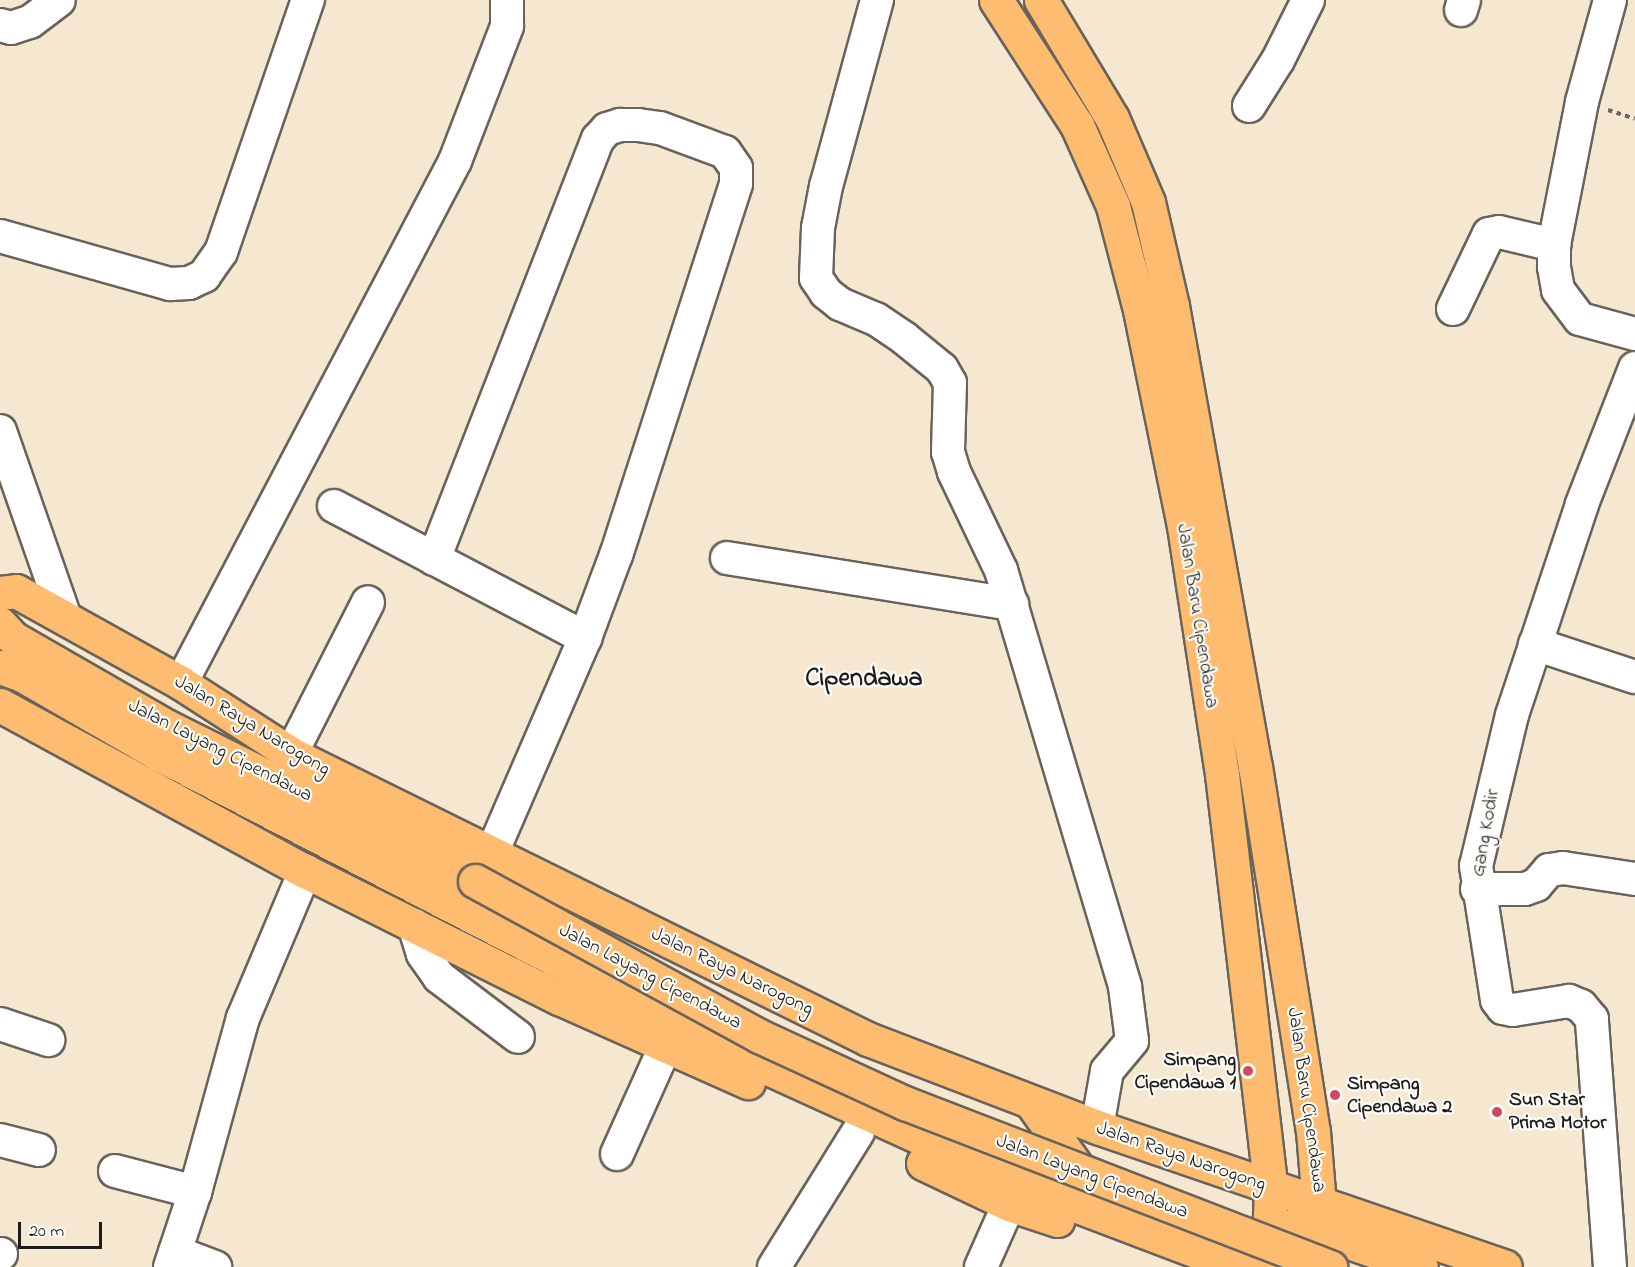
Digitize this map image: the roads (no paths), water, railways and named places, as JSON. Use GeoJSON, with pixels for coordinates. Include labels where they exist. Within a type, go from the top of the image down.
{"type":"FeatureCollection","features":[{"type":"Feature","properties":{"kind":"main road","name":"Jalan Baru Cipendawa"},"geometry":{"type":"LineString","coordinates":[[996,0],[1077,125],[1113,206],[1140,310],[1184,526],[1222,774],[1278,1262]]}},
{"type":"Feature","properties":{"kind":"main road","name":"Jalan Baru Cipendawa"},"geometry":{"type":"LineString","coordinates":[[1041,0],[1112,118],[1148,202],[1172,306],[1215,528],[1256,766],[1312,1131],[1318,1218],[1306,1267]]}},
{"type":"Feature","properties":{"kind":"main road","name":"Jalan Raya Narogong"},"geometry":{"type":"LineString","coordinates":[[0,593],[16,591],[65,618],[181,683],[291,754],[868,1039],[1097,1127],[1271,1188],[1318,1218],[1505,1267]]}},
{"type":"Feature","properties":{"kind":"main road","name":"Jalan Layang Cipendawa"},"geometry":{"type":"LineString","coordinates":[[0,624],[13,638],[168,727],[475,881],[759,1036],[905,1103],[1331,1267]]}},
{"type":"Feature","properties":{"kind":"main road","name":"Jalan Layang Cipendawa"},"geometry":{"type":"LineString","coordinates":[[0,667],[22,675],[157,753],[746,1058],[1034,1189],[1238,1267]]}},
{"type":"Feature","properties":{"kind":"main road"},"geometry":{"type":"LineString","coordinates":[[0,705],[305,871],[666,1045],[858,1132],[1009,1204],[1189,1267]]}},
{"type":"Feature","properties":{"kind":"main road"},"geometry":{"type":"LineString","coordinates":[[1222,774],[1256,766]]}},
{"type":"Feature","properties":{"kind":"main road"},"geometry":{"type":"LineString","coordinates":[[1031,1102],[1079,1170],[1278,1262]]}},
{"type":"Feature","properties":{"kind":"main road"},"geometry":{"type":"LineString","coordinates":[[1318,1218],[1421,1267]]}},
{"type":"Feature","properties":{"kind":"street"},"geometry":{"type":"LineString","coordinates":[[0,25],[11,28],[30,22],[59,0]]}},
{"type":"Feature","properties":{"kind":"street"},"geometry":{"type":"LineString","coordinates":[[0,236],[170,284],[189,283],[204,276],[221,252],[308,0]]}},
{"type":"Feature","properties":{"kind":"street"},"geometry":{"type":"LineString","coordinates":[[181,683],[455,161],[507,26],[507,0]]}},
{"type":"Feature","properties":{"kind":"street"},"geometry":{"type":"LineString","coordinates":[[877,0],[826,186],[818,228],[816,278],[826,293],[840,304],[876,319],[942,369],[951,390],[948,452],[954,472],[1002,570],[1125,987],[1132,1041],[1107,1071],[1097,1127]]}},
{"type":"Feature","properties":{"kind":"street"},"geometry":{"type":"LineString","coordinates":[[1249,106],[1278,60],[1308,0]]}},
{"type":"Feature","properties":{"kind":"street"},"geometry":{"type":"LineString","coordinates":[[1610,0],[1582,102],[1554,245],[1558,290],[1570,309],[1580,319],[1598,326],[1635,334]]}},
{"type":"Feature","properties":{"kind":"street"},"geometry":{"type":"LineString","coordinates":[[434,559],[598,138],[607,129],[620,125],[638,124],[660,128],[724,152],[736,168],[736,184],[616,555],[585,638],[492,853]]}},
{"type":"Feature","properties":{"kind":"street"},"geometry":{"type":"LineString","coordinates":[[1453,309],[1489,234],[1499,232],[1554,245]]}},
{"type":"Feature","properties":{"kind":"street","name":"Gang Kodir"},"geometry":{"type":"LineString","coordinates":[[1610,1267],[1592,1019],[1581,1006],[1569,1001],[1513,1010],[1503,1008],[1497,1000],[1477,889],[1476,866],[1492,793],[1535,644],[1582,504],[1635,368]]}},
{"type":"Feature","properties":{"kind":"street"},"geometry":{"type":"LineString","coordinates":[[0,431],[65,618]]}},
{"type":"Feature","properties":{"kind":"street"},"geometry":{"type":"LineString","coordinates":[[334,506],[585,638]]}},
{"type":"Feature","properties":{"kind":"street"},"geometry":{"type":"LineString","coordinates":[[728,558],[1012,604]]}},
{"type":"Feature","properties":{"kind":"street"},"geometry":{"type":"LineString","coordinates":[[291,754],[368,602]]}},
{"type":"Feature","properties":{"kind":"street"},"geometry":{"type":"LineString","coordinates":[[1535,644],[1635,677]]}},
{"type":"Feature","properties":{"kind":"street"},"geometry":{"type":"LineString","coordinates":[[1477,889],[1525,889],[1536,885],[1549,870],[1563,868],[1635,879]]}},
{"type":"Feature","properties":{"kind":"street"},"geometry":{"type":"LineString","coordinates":[[215,1267],[172,1259],[195,1192],[243,1018],[305,871]]}},
{"type":"Feature","properties":{"kind":"street"},"geometry":{"type":"LineString","coordinates":[[414,925],[423,954],[439,977],[518,1037]]}},
{"type":"Feature","properties":{"kind":"street"},"geometry":{"type":"LineString","coordinates":[[0,1024],[48,1040]]}},
{"type":"Feature","properties":{"kind":"street"},"geometry":{"type":"LineString","coordinates":[[617,1154],[666,1045]]}},
{"type":"Feature","properties":{"kind":"street"},"geometry":{"type":"LineString","coordinates":[[774,1267],[858,1132]]}},
{"type":"Feature","properties":{"kind":"street"},"geometry":{"type":"LineString","coordinates":[[0,1140],[39,1150]]}},
{"type":"Feature","properties":{"kind":"street"},"geometry":{"type":"LineString","coordinates":[[115,1171],[195,1192]]}},
{"type":"Feature","properties":{"kind":"street"},"geometry":{"type":"LineString","coordinates":[[981,1267],[1009,1204]]}},
{"type":"Feature","properties":{"kind":"place","name":"Simpang Cipendawa 1"},"geometry":{"type":"Point","coordinates":[1248,1071]}},
{"type":"Feature","properties":{"kind":"place","name":"Simpang Cipendawa 2"},"geometry":{"type":"Point","coordinates":[1335,1095]}},
{"type":"Feature","properties":{"kind":"place","name":"Sun Star Prima Motor"},"geometry":{"type":"Point","coordinates":[1497,1112]}},
{"type":"Feature","properties":{"kind":"district","name":"Cipendawa"},"geometry":{"type":"Point","coordinates":[864,680]}}]}
